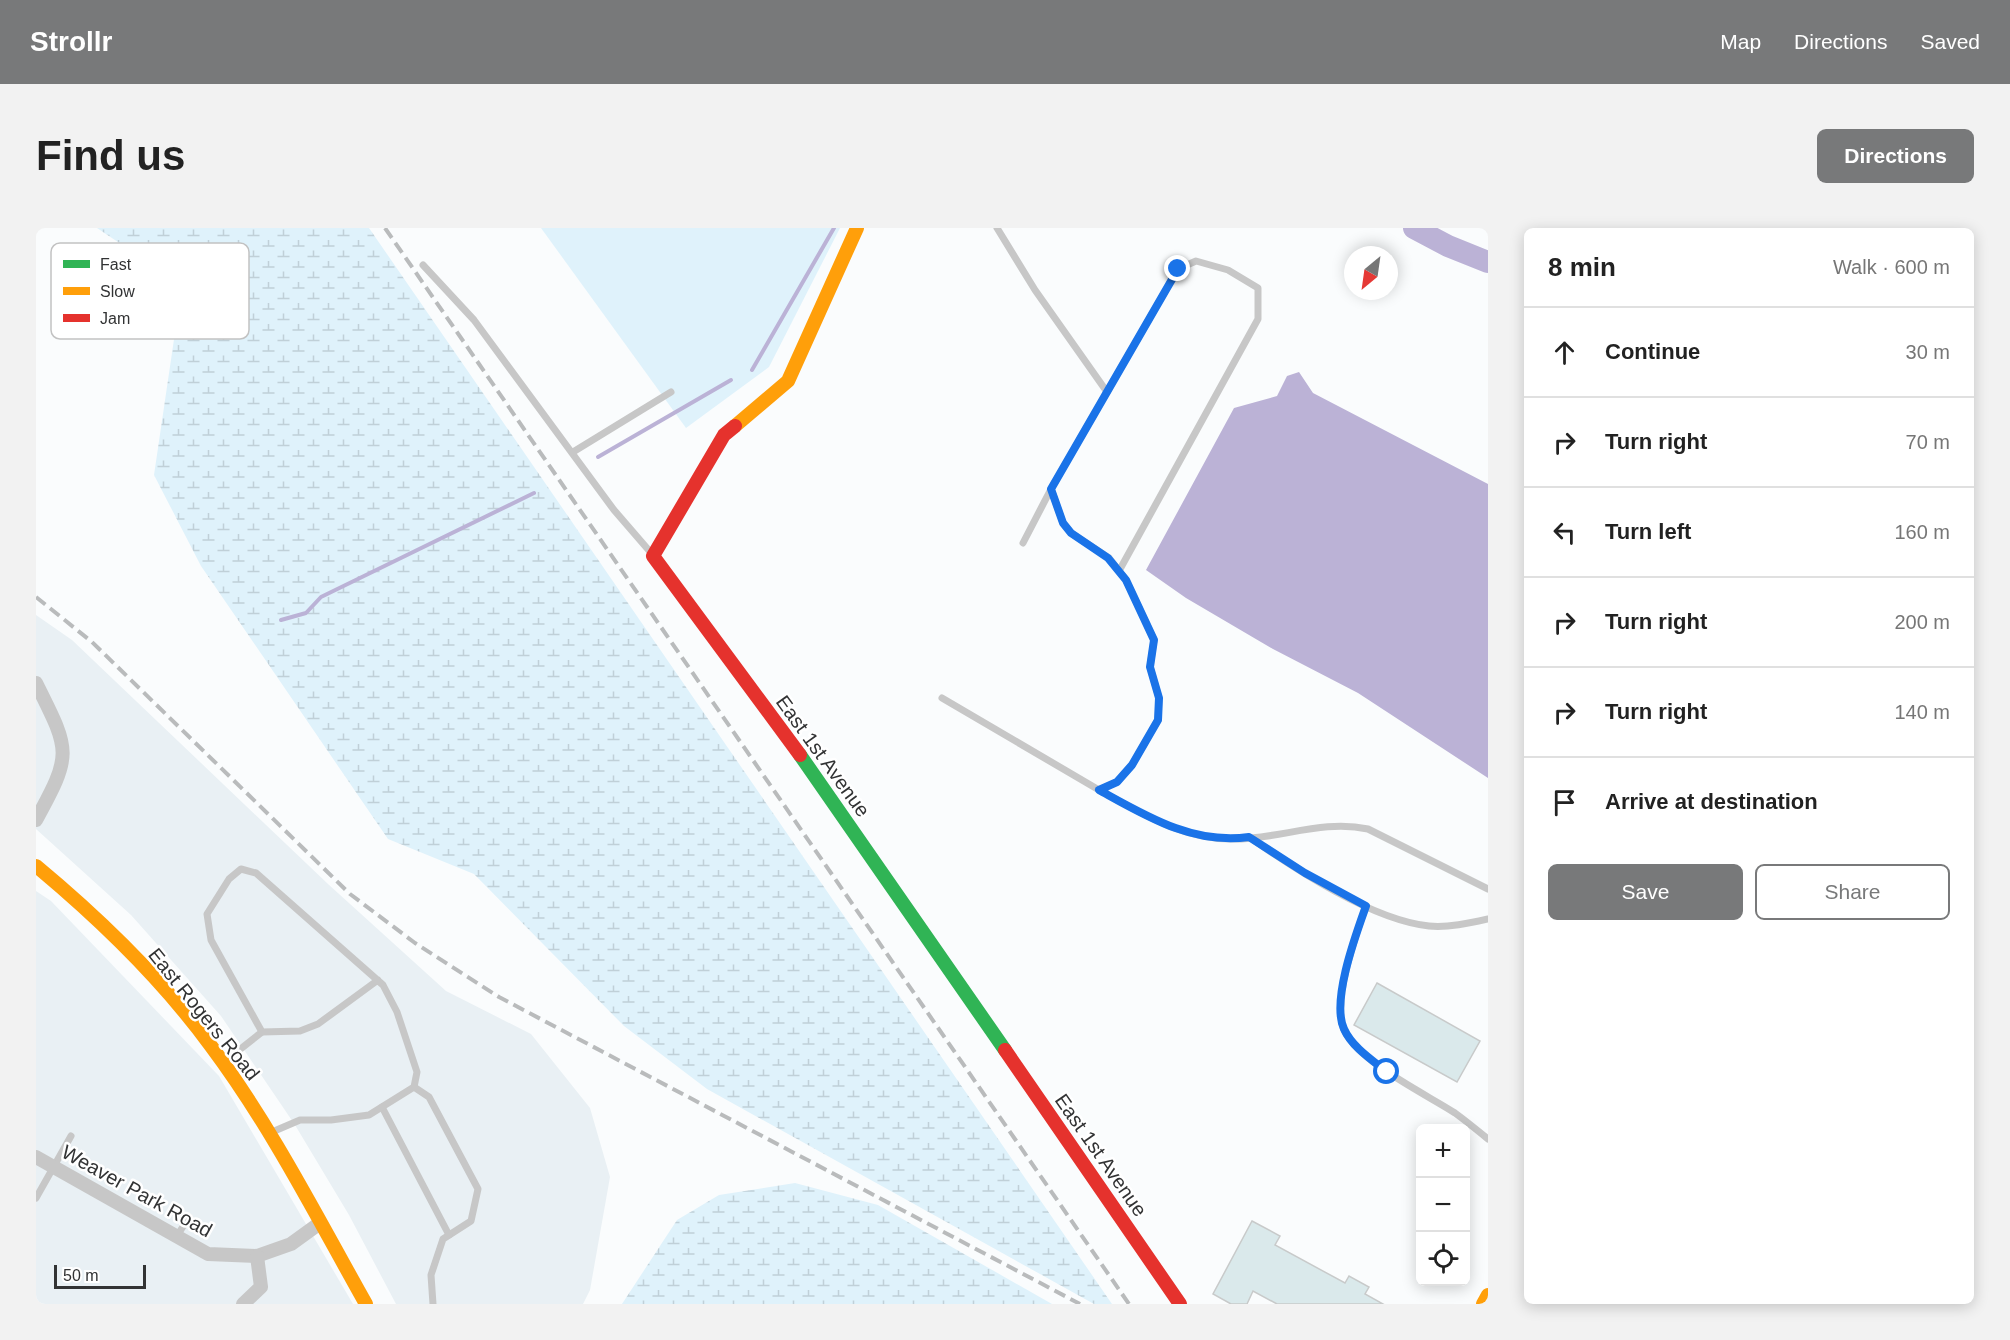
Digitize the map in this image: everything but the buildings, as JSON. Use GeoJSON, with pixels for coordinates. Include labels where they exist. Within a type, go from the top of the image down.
{"type":"FeatureCollection","features":[{"type":"Feature","properties":{"kind":"street"},"geometry":{"type":"LineString","coordinates":[[653,556],[724,435],[788,381],[857,228]]}},
{"type":"Feature","properties":{"kind":"street","name":"East 1st Avenue"},"geometry":{"type":"LineString","coordinates":[[653,556],[828,793],[1180,1304]]}},
{"type":"Feature","properties":{"kind":"street"},"geometry":{"type":"LineString","coordinates":[[36,683],[61,733],[64,752],[58,781],[36,820]]}},
{"type":"Feature","properties":{"kind":"street","name":"East Rogers Road"},"geometry":{"type":"LineString","coordinates":[[36,866],[121,943],[203,1036],[270,1133],[366,1304]]}},
{"type":"Feature","properties":{"kind":"street","name":"Weaver Park Road"},"geometry":{"type":"LineString","coordinates":[[36,1157],[208,1254],[257,1256],[291,1244],[320,1223]]}},
{"type":"Feature","properties":{"kind":"street"},"geometry":{"type":"LineString","coordinates":[[243,1304],[261,1287],[257,1256]]}},
{"type":"Feature","properties":{"kind":"street"},"geometry":{"type":"LineString","coordinates":[[1483,1304],[1488,1295]]}},
{"type":"Feature","properties":{"kind":"lane"},"geometry":{"type":"LineString","coordinates":[[997,228],[1035,290],[1107,392]]}},
{"type":"Feature","properties":{"kind":"lane"},"geometry":{"type":"LineString","coordinates":[[1023,543],[1051,489],[1178,269],[1196,261],[1228,270],[1257,288],[1258,319],[1119,572]]}},
{"type":"Feature","properties":{"kind":"lane"},"geometry":{"type":"LineString","coordinates":[[423,265],[474,320],[614,510],[653,556]]}},
{"type":"Feature","properties":{"kind":"lane"},"geometry":{"type":"LineString","coordinates":[[573,452],[671,392]]}},
{"type":"Feature","properties":{"kind":"lane"},"geometry":{"type":"LineString","coordinates":[[1051,489],[1063,523],[1071,533],[1108,558],[1119,572],[1148,622],[1154,640],[1150,667],[1159,698],[1158,720],[1132,765],[1117,782],[1099,790]]}},
{"type":"Feature","properties":{"kind":"lane"},"geometry":{"type":"LineString","coordinates":[[942,698],[1099,790],[1185,833],[1232,840],[1325,826],[1351,825],[1368,829],[1395,841],[1488,889]]}},
{"type":"Feature","properties":{"kind":"lane"},"geometry":{"type":"LineString","coordinates":[[1249,837],[1305,873],[1366,906],[1403,921],[1431,927],[1488,919]]}},
{"type":"Feature","properties":{"kind":"lane"},"geometry":{"type":"LineString","coordinates":[[262,1032],[211,940],[207,914],[229,879],[241,869],[256,873],[383,985],[397,1012],[417,1072],[414,1087],[369,1115],[331,1120],[300,1120],[270,1133]]}},
{"type":"Feature","properties":{"kind":"lane"},"geometry":{"type":"LineString","coordinates":[[1366,906],[1346,973],[1340,1008],[1342,1027],[1356,1045],[1387,1072],[1456,1114],[1488,1139]]}},
{"type":"Feature","properties":{"kind":"lane"},"geometry":{"type":"LineString","coordinates":[[223,1063],[262,1032],[300,1031],[318,1024],[378,980]]}},
{"type":"Feature","properties":{"kind":"lane"},"geometry":{"type":"LineString","coordinates":[[414,1087],[429,1097],[477,1189],[471,1221],[443,1239],[430,1275],[433,1304]]}},
{"type":"Feature","properties":{"kind":"lane"},"geometry":{"type":"LineString","coordinates":[[382,1107],[449,1236]]}},
{"type":"Feature","properties":{"kind":"lane"},"geometry":{"type":"LineString","coordinates":[[36,1198],[71,1136]]}},
{"type":"Feature","properties":{"kind":"lane"},"geometry":{"type":"LineString","coordinates":[[177,1236],[189,1217]]}},
{"type":"Feature","properties":{"kind":"shaded area"},"geometry":{"type":"Polygon","coordinates":[[[1299,372],[1313,393],[1488,484],[1488,778],[1358,693],[1273,649],[1186,598],[1146,570],[1234,408],[1277,396],[1287,376],[1299,372]]]}},
{"type":"Feature","properties":{"kind":"shaded area"},"geometry":{"type":"Polygon","coordinates":[[[36,615],[72,640],[328,884],[446,991],[531,1034],[590,1108],[610,1177],[590,1290],[583,1304],[396,1304],[349,1215],[295,1125],[221,1016],[131,915],[36,829],[36,615]]]}},
{"type":"Feature","properties":{"kind":"shaded area"},"geometry":{"type":"Polygon","coordinates":[[[36,891],[51,901],[219,1076],[353,1304],[36,1304],[36,891]]]}},
{"type":"Feature","properties":{"kind":"green space"},"geometry":{"type":"Polygon","coordinates":[[[97,228],[369,228],[1112,1304],[1094,1304],[707,1089],[624,1026],[474,874],[388,839],[201,566],[154,475],[174,339],[249,339],[249,243],[119,243],[97,228]]]}},
{"type":"Feature","properties":{"kind":"green space"},"geometry":{"type":"Polygon","coordinates":[[[541,228],[840,228],[769,367],[686,428],[541,228]]]}},
{"type":"Feature","properties":{"kind":"green space"},"geometry":{"type":"Polygon","coordinates":[[[795,1183],[878,1205],[1052,1304],[622,1304],[677,1220],[719,1195],[795,1183]]]}},
{"type":"Feature","properties":{"kind":"waterway"},"geometry":{"type":"LineString","coordinates":[[752,370],[834,228]]}},
{"type":"Feature","properties":{"kind":"waterway"},"geometry":{"type":"LineString","coordinates":[[1414,228],[1448,246],[1488,262]]}},
{"type":"Feature","properties":{"kind":"waterway"},"geometry":{"type":"LineString","coordinates":[[598,457],[731,380]]}},
{"type":"Feature","properties":{"kind":"waterway"},"geometry":{"type":"LineString","coordinates":[[281,620],[306,613],[321,597],[534,493]]}},
{"type":"Feature","properties":{"kind":"railway"},"geometry":{"type":"LineString","coordinates":[[385,228],[1129,1304]]}},
{"type":"Feature","properties":{"kind":"railway"},"geometry":{"type":"LineString","coordinates":[[36,597],[92,642],[350,894],[415,943],[499,997],[1080,1304]]}},
{"type":"Feature","properties":{"kind":"traffic: fast"},"geometry":{"type":"LineString","coordinates":[[800,755],[1005,1050]]}},
{"type":"Feature","properties":{"kind":"traffic: slow"},"geometry":{"type":"LineString","coordinates":[[735,426],[788,381],[857,228]]}},
{"type":"Feature","properties":{"kind":"traffic: slow"},"geometry":{"type":"LineString","coordinates":[[36,866],[84,907],[151,973],[211,1046],[254,1108],[366,1304]]}},
{"type":"Feature","properties":{"kind":"traffic: slow"},"geometry":{"type":"LineString","coordinates":[[1483,1304],[1488,1295]]}},
{"type":"Feature","properties":{"kind":"traffic: jam"},"geometry":{"type":"LineString","coordinates":[[735,426],[724,435],[653,556],[800,755]]}},
{"type":"Feature","properties":{"kind":"traffic: jam"},"geometry":{"type":"LineString","coordinates":[[1005,1050],[1180,1304]]}},
{"type":"Feature","properties":{"kind":"route"},"geometry":{"type":"LineString","coordinates":[[1178,269],[1051,489],[1063,523],[1071,533],[1108,558],[1126,580],[1148,622],[1154,640],[1150,667],[1159,698],[1158,720],[1132,765],[1117,782],[1099,790],[1150,818],[1185,833],[1232,840],[1249,837],[1305,873],[1366,906],[1354,939],[1346,973],[1340,1008],[1342,1027],[1363,1052],[1387,1072]]}}]}
